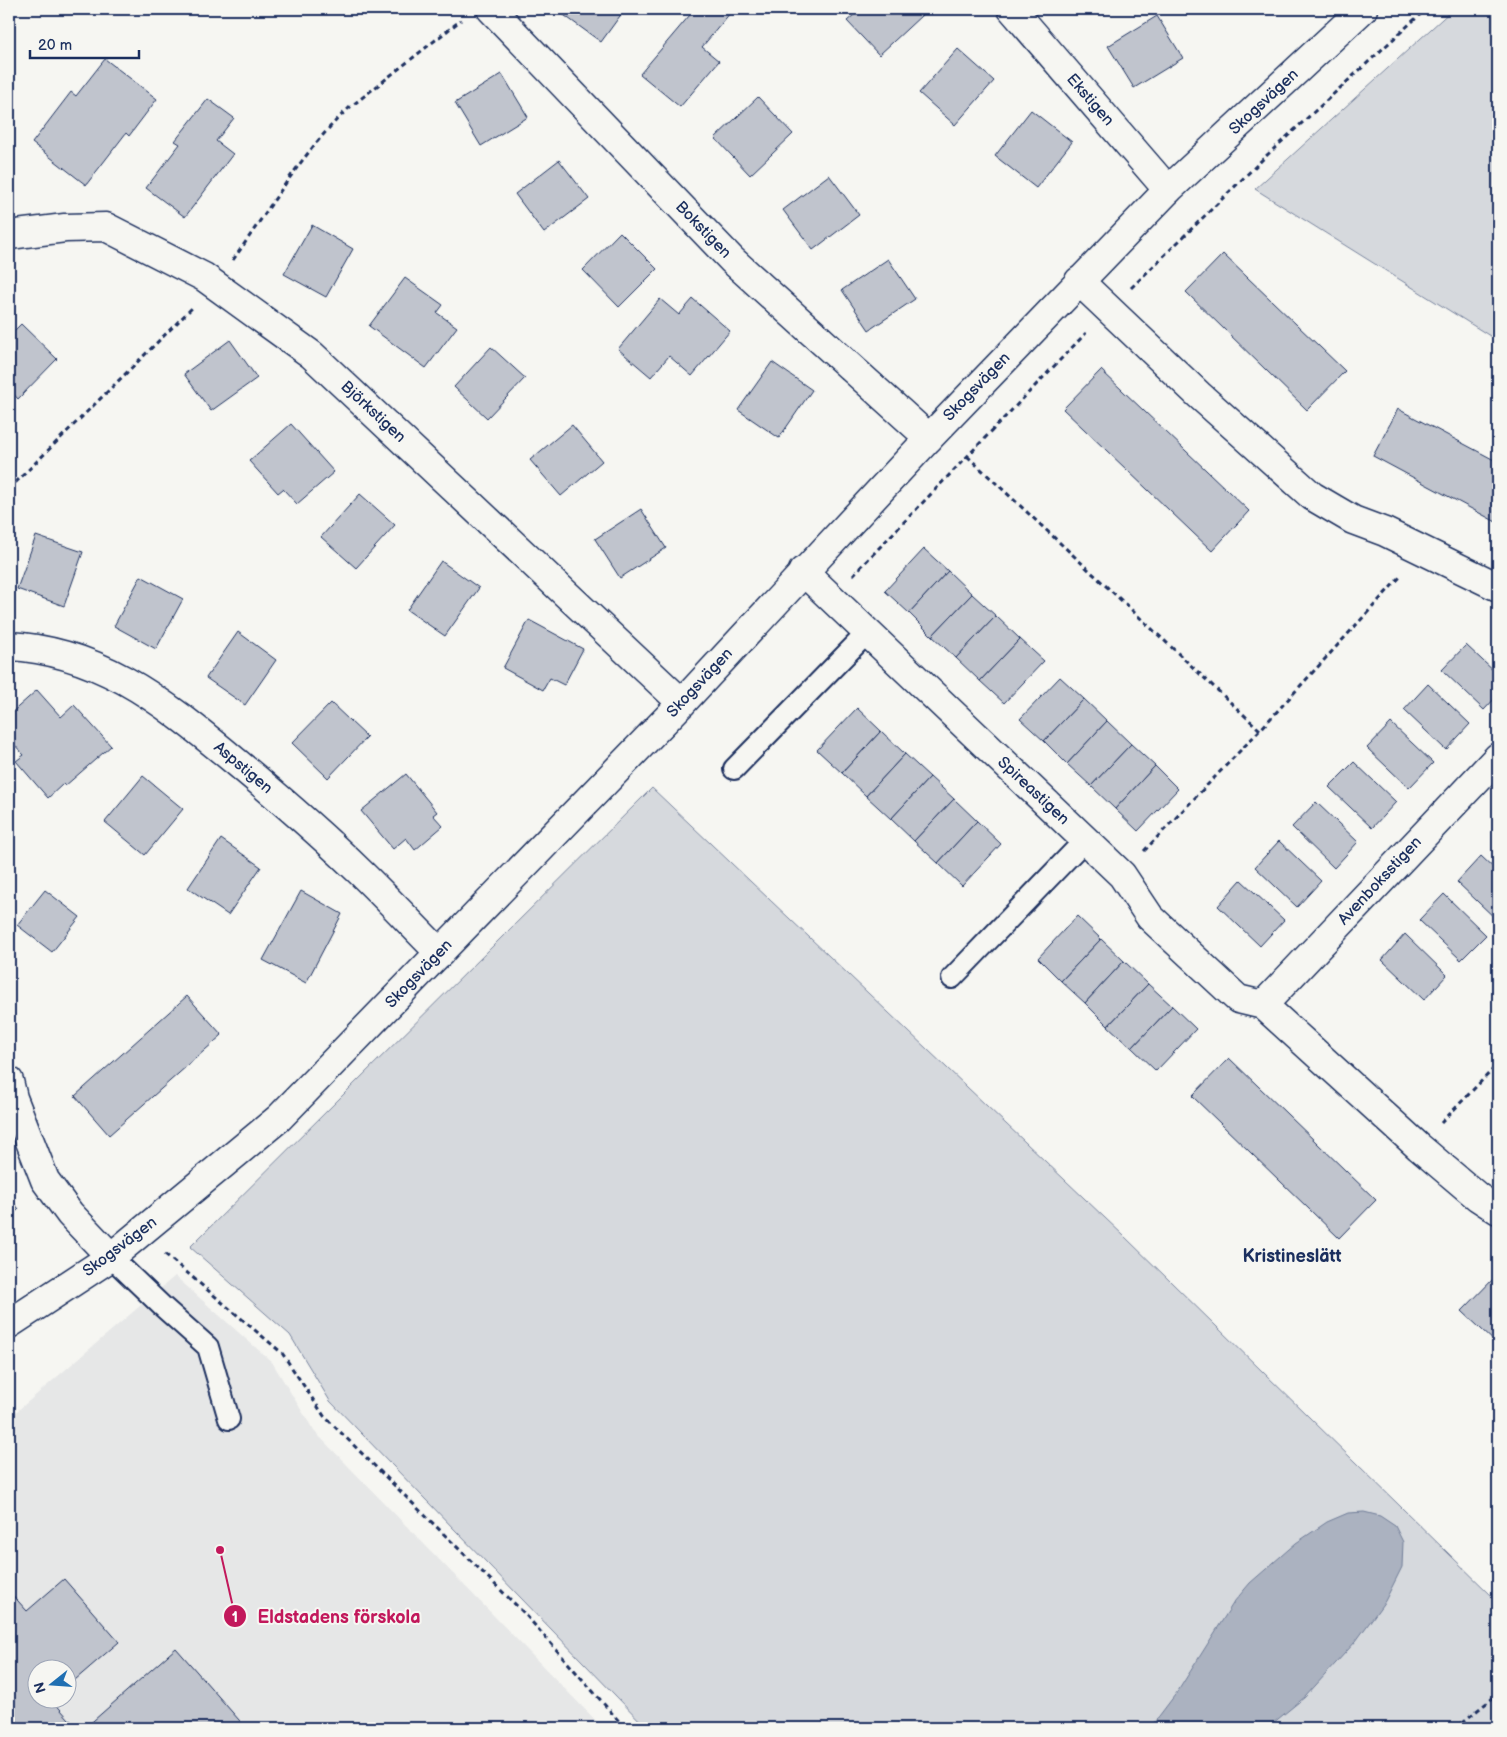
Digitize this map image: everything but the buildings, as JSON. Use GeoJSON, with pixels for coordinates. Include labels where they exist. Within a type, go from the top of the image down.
{"type":"FeatureCollection","features":[{"type":"Feature","properties":{"kind":"street","name":"Ekstigen"},"geometry":{"type":"LineString","coordinates":[[1012,9],[1168,190]]}},
{"type":"Feature","properties":{"kind":"street","name":"Skogsvägen"},"geometry":{"type":"LineString","coordinates":[[9,1324],[111,1257],[279,1118],[682,702],[929,438],[1168,190],[1364,9]]}},
{"type":"Feature","properties":{"kind":"street","name":"Bokstigen"},"geometry":{"type":"LineString","coordinates":[[479,12],[732,260],[929,438]]}},
{"type":"Feature","properties":{"kind":"street","name":"Björkstigen"},"geometry":{"type":"LineString","coordinates":[[9,235],[65,228],[106,227],[204,277],[312,355],[682,702]]}},
{"type":"Feature","properties":{"kind":"street"},"geometry":{"type":"LineString","coordinates":[[1079,281],[1199,395],[1312,496],[1353,520],[1386,532],[1425,550],[1498,587]]}},
{"type":"Feature","properties":{"kind":"street","name":"Spireastigen"},"geometry":{"type":"LineString","coordinates":[[803,571],[1122,875],[1150,917],[1238,998],[1263,1006]]}},
{"type":"Feature","properties":{"kind":"street","name":"Aspstigen"},"geometry":{"type":"LineString","coordinates":[[9,646],[33,648],[76,659],[124,680],[159,703],[204,736],[272,792],[359,871],[440,953]]}},
{"type":"Feature","properties":{"kind":"street","name":"Avenboksstigen"},"geometry":{"type":"LineString","coordinates":[[1263,1006],[1498,757]]}},
{"type":"Feature","properties":{"kind":"street"},"geometry":{"type":"LineString","coordinates":[[1263,1006],[1419,1147],[1478,1197],[1498,1210]]}},
{"type":"Feature","properties":{"kind":"street"},"geometry":{"type":"LineString","coordinates":[[9,1081],[13,1098],[45,1180],[70,1214],[111,1257]]}},
{"type":"Feature","properties":{"kind":"lane"},"geometry":{"type":"LineString","coordinates":[[734,769],[867,633]]}},
{"type":"Feature","properties":{"kind":"lane"},"geometry":{"type":"LineString","coordinates":[[952,978],[1085,840]]}},
{"type":"Feature","properties":{"kind":"lane"},"geometry":{"type":"LineString","coordinates":[[111,1257],[208,1347],[229,1419]]}},
{"type":"Feature","properties":{"kind":"path"},"geometry":{"type":"LineString","coordinates":[[9,489],[215,285],[292,176],[334,122],[349,108],[479,12]]}},
{"type":"Feature","properties":{"kind":"path"},"geometry":{"type":"LineString","coordinates":[[967,456],[1260,730]]}},
{"type":"Feature","properties":{"kind":"path"},"geometry":{"type":"LineString","coordinates":[[1122,875],[1260,730],[1425,550]]}},
{"type":"Feature","properties":{"kind":"path"},"geometry":{"type":"LineString","coordinates":[[1419,1147],[1498,1064]]}},
{"type":"Feature","properties":{"kind":"path"},"geometry":{"type":"LineString","coordinates":[[141,1233],[282,1354],[324,1416],[525,1614],[625,1728]]}},
{"type":"Feature","properties":{"kind":"path"},"geometry":{"type":"LineString","coordinates":[[1455,1728],[1498,1694]]}},
{"type":"Feature","properties":{"kind":"shaded area"},"geometry":{"type":"Polygon","coordinates":[[[1453,9],[1498,9],[1498,341],[1255,189],[1453,9]]]}},
{"type":"Feature","properties":{"kind":"shaded area"},"geometry":{"type":"Polygon","coordinates":[[[652,788],[1124,1236],[1494,1598],[1498,1594],[1498,1728],[647,1728],[330,1401],[290,1335],[190,1247],[652,788]]]}},
{"type":"Feature","properties":{"kind":"shaded area"},"geometry":{"type":"Polygon","coordinates":[[[175,1276],[272,1362],[314,1431],[603,1728],[9,1728],[9,1418],[175,1276]]]}},
{"type":"Feature","properties":{"kind":"shaded area"},"geometry":{"type":"Polygon","coordinates":[[[1364,1512],[1380,1516],[1395,1526],[1403,1542],[1402,1567],[1385,1601],[1356,1641],[1305,1697],[1267,1728],[1150,1728],[1178,1691],[1234,1602],[1250,1583],[1296,1543],[1327,1522],[1348,1513],[1364,1512]]]}},
{"type":"Feature","properties":{"kind":"place","name":"Eldstadens förskola"},"geometry":{"type":"Point","coordinates":[220,1550]}},
{"type":"Feature","properties":{"kind":"district","name":"Kristineslätt"},"geometry":{"type":"Point","coordinates":[1292,1256]}}]}
